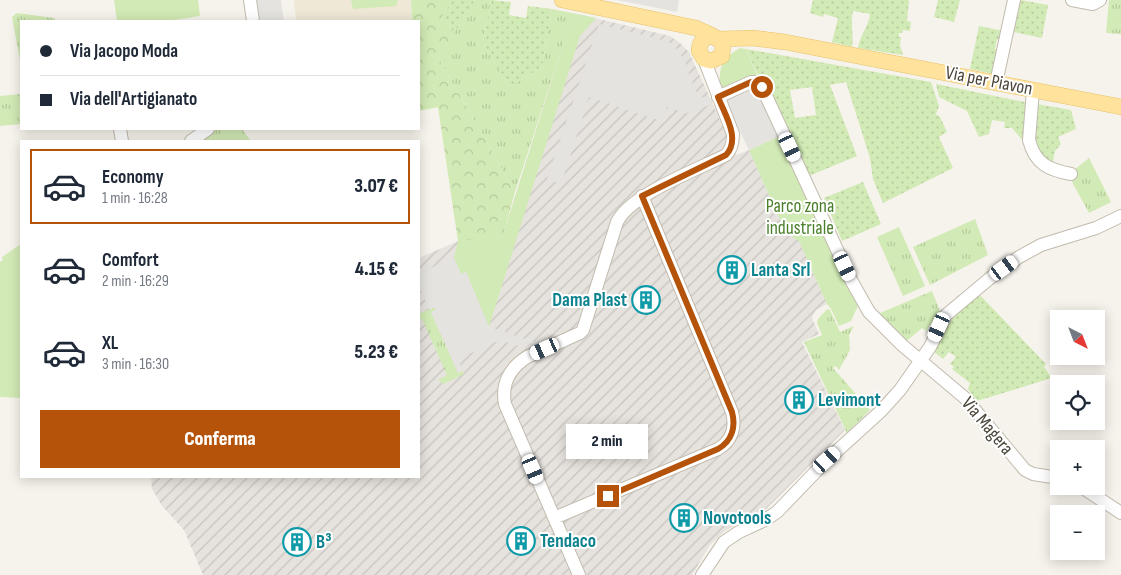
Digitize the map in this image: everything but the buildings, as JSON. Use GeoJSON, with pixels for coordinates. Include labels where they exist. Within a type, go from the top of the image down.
{"type":"FeatureCollection","features":[{"type":"Feature","properties":{"kind":"main road"},"geometry":{"type":"LineString","coordinates":[[562,0],[696,28],[712,48]]}},
{"type":"Feature","properties":{"kind":"main road","name":"Via per Piavon"},"geometry":{"type":"LineString","coordinates":[[712,48],[753,38],[785,42],[1121,107]]}},
{"type":"Feature","properties":{"kind":"street"},"geometry":{"type":"LineString","coordinates":[[250,0],[253,20]]}},
{"type":"Feature","properties":{"kind":"street"},"geometry":{"type":"LineString","coordinates":[[996,83],[1014,0]]}},
{"type":"Feature","properties":{"kind":"street"},"geometry":{"type":"LineString","coordinates":[[1072,0],[1093,4],[1100,0]]}},
{"type":"Feature","properties":{"kind":"street"},"geometry":{"type":"LineString","coordinates":[[579,575],[505,404],[505,384],[513,368],[527,357],[583,330],[617,222],[627,208],[642,196],[729,152],[733,140],[716,91],[712,48]]}},
{"type":"Feature","properties":{"kind":"street","name":"Via Magera"},"geometry":{"type":"LineString","coordinates":[[716,91],[751,82],[757,82],[762,87],[861,299],[869,312],[921,361],[965,398],[1025,470],[1033,474],[1050,477]]}},
{"type":"Feature","properties":{"kind":"street"},"geometry":{"type":"LineString","coordinates":[[1033,90],[1029,140],[1031,146],[1039,160],[1047,168],[1071,174]]}},
{"type":"Feature","properties":{"kind":"street"},"geometry":{"type":"LineString","coordinates":[[192,140],[207,130]]}},
{"type":"Feature","properties":{"kind":"street"},"geometry":{"type":"LineString","coordinates":[[554,518],[718,449],[729,440],[734,430],[732,412],[642,196]]}},
{"type":"Feature","properties":{"kind":"street"},"geometry":{"type":"LineString","coordinates":[[702,575],[724,542],[777,512],[827,460],[887,404],[900,390],[921,361],[946,315],[1019,257],[1041,245],[1096,228],[1121,216]]}},
{"type":"Feature","properties":{"kind":"street"},"geometry":{"type":"LineString","coordinates":[[1094,495],[1121,513]]}},
{"type":"Feature","properties":{"kind":"shaded area"},"geometry":{"type":"Polygon","coordinates":[[[253,0],[281,0],[284,20],[256,20],[253,0]]]}},
{"type":"Feature","properties":{"kind":"shaded area"},"geometry":{"type":"Polygon","coordinates":[[[294,0],[351,0],[352,6],[395,6],[398,0],[411,0],[412,20],[296,20],[294,0]]]}},
{"type":"Feature","properties":{"kind":"shaded area"},"geometry":{"type":"Polygon","coordinates":[[[617,0],[679,0],[677,12],[617,0]]]}},
{"type":"Feature","properties":{"kind":"shaded area"},"geometry":{"type":"Polygon","coordinates":[[[582,15],[670,36],[689,52],[736,155],[749,150],[786,233],[799,240],[827,304],[816,310],[812,318],[819,334],[802,342],[845,430],[766,509],[725,531],[710,545],[692,575],[203,575],[184,530],[162,506],[152,489],[151,478],[420,478],[420,258],[458,241],[502,238],[568,29],[582,15]]]}},
{"type":"Feature","properties":{"kind":"shaded area"},"geometry":{"type":"Polygon","coordinates":[[[599,24],[667,41],[674,45],[684,59],[695,90],[701,97],[710,98],[712,104],[686,113],[667,107],[662,121],[589,97],[561,184],[547,179],[599,24]]]}},
{"type":"Feature","properties":{"kind":"shaded area"},"geometry":{"type":"Polygon","coordinates":[[[757,82],[784,134],[749,150],[722,95],[757,82]]]}},
{"type":"Feature","properties":{"kind":"shaded area"},"geometry":{"type":"Polygon","coordinates":[[[454,258],[461,274],[466,272],[489,327],[541,344],[528,349],[500,340],[458,359],[463,371],[458,373],[431,312],[436,310],[434,307],[429,310],[420,288],[420,273],[454,258]]]}},
{"type":"Feature","properties":{"kind":"green space"},"geometry":{"type":"Polygon","coordinates":[[[114,0],[198,0],[200,16],[175,20],[117,20],[114,0]]]}},
{"type":"Feature","properties":{"kind":"green space"},"geometry":{"type":"Polygon","coordinates":[[[351,0],[398,0],[396,6],[354,9],[351,0]]]}},
{"type":"Feature","properties":{"kind":"green space"},"geometry":{"type":"Polygon","coordinates":[[[411,0],[453,0],[440,20],[456,30],[438,57],[515,192],[502,239],[458,241],[438,107],[420,111],[420,20],[412,20],[411,0]]]}},
{"type":"Feature","properties":{"kind":"green space"},"geometry":{"type":"Polygon","coordinates":[[[453,0],[475,0],[456,30],[440,20],[453,0]]]}},
{"type":"Feature","properties":{"kind":"green space"},"geometry":{"type":"Polygon","coordinates":[[[475,0],[491,0],[483,42],[509,87],[542,67],[552,9],[582,15],[568,29],[515,192],[438,57],[475,0]]]}},
{"type":"Feature","properties":{"kind":"green space"},"geometry":{"type":"Polygon","coordinates":[[[491,0],[511,2],[509,15],[526,18],[528,6],[552,9],[542,67],[509,87],[483,42],[491,0]]]}},
{"type":"Feature","properties":{"kind":"green space"},"geometry":{"type":"Polygon","coordinates":[[[813,0],[909,0],[907,21],[911,22],[910,31],[903,30],[902,33],[899,33],[903,55],[858,48],[870,14],[853,11],[852,47],[832,42],[838,18],[824,14],[823,17],[810,13],[813,0]]]}},
{"type":"Feature","properties":{"kind":"green space"},"geometry":{"type":"Polygon","coordinates":[[[938,0],[960,0],[954,22],[934,17],[938,0]]]}},
{"type":"Feature","properties":{"kind":"green space"},"geometry":{"type":"Polygon","coordinates":[[[1020,0],[1048,5],[1042,38],[1013,32],[1020,0]]]}},
{"type":"Feature","properties":{"kind":"green space"},"geometry":{"type":"Polygon","coordinates":[[[1109,0],[1121,0],[1121,34],[1106,33],[1109,0]]]}},
{"type":"Feature","properties":{"kind":"green space"},"geometry":{"type":"Polygon","coordinates":[[[17,13],[54,18],[55,20],[20,20],[20,61],[12,17],[17,13]]]}},
{"type":"Feature","properties":{"kind":"green space"},"geometry":{"type":"Polygon","coordinates":[[[582,15],[596,18],[580,36],[489,327],[466,272],[461,275],[454,258],[458,241],[502,238],[568,29],[582,15]]]}},
{"type":"Feature","properties":{"kind":"green space"},"geometry":{"type":"Polygon","coordinates":[[[979,26],[1004,31],[1002,40],[997,39],[995,49],[1000,50],[994,74],[970,69],[979,26]]]}},
{"type":"Feature","properties":{"kind":"green space"},"geometry":{"type":"Polygon","coordinates":[[[740,48],[746,49],[762,87],[722,95],[721,68],[728,57],[740,48]]]}},
{"type":"Feature","properties":{"kind":"green space"},"geometry":{"type":"Polygon","coordinates":[[[746,49],[931,82],[939,106],[936,114],[940,117],[947,132],[939,137],[953,168],[883,203],[873,179],[870,158],[846,82],[830,85],[857,156],[804,178],[746,49]],[[812,87],[790,90],[795,118],[816,115],[812,87]]]}},
{"type":"Feature","properties":{"kind":"green space"},"geometry":{"type":"Polygon","coordinates":[[[936,84],[1029,103],[1023,141],[1012,128],[1004,128],[1005,122],[992,120],[989,134],[979,137],[967,111],[939,97],[936,84]]]}},
{"type":"Feature","properties":{"kind":"green space"},"geometry":{"type":"Polygon","coordinates":[[[20,94],[20,124],[0,126],[0,96],[20,94]]]}},
{"type":"Feature","properties":{"kind":"green space"},"geometry":{"type":"Polygon","coordinates":[[[1037,104],[1071,110],[1076,129],[1058,137],[1061,144],[1055,151],[1053,162],[1041,162],[1032,149],[1037,104]]]}},
{"type":"Feature","properties":{"kind":"green space"},"geometry":{"type":"Polygon","coordinates":[[[216,130],[243,130],[250,140],[202,140],[216,130]]]}},
{"type":"Feature","properties":{"kind":"green space","name":"Parco zona industriale"},"geometry":{"type":"Polygon","coordinates":[[[784,134],[861,299],[851,321],[839,326],[799,241],[786,233],[749,150],[784,134]]]}},
{"type":"Feature","properties":{"kind":"green space"},"geometry":{"type":"Polygon","coordinates":[[[1089,158],[1111,202],[1089,213],[1072,182],[1074,170],[1089,158]]]}},
{"type":"Feature","properties":{"kind":"green space"},"geometry":{"type":"Polygon","coordinates":[[[863,182],[881,224],[842,241],[824,198],[863,182]]]}},
{"type":"Feature","properties":{"kind":"green space"},"geometry":{"type":"Polygon","coordinates":[[[975,219],[988,255],[930,285],[913,247],[975,219]]]}},
{"type":"Feature","properties":{"kind":"green space"},"geometry":{"type":"Polygon","coordinates":[[[899,227],[925,286],[903,296],[877,237],[899,227]]]}},
{"type":"Feature","properties":{"kind":"green space"},"geometry":{"type":"Polygon","coordinates":[[[20,245],[20,398],[0,397],[0,262],[3,260],[2,257],[20,245]]]}},
{"type":"Feature","properties":{"kind":"green space"},"geometry":{"type":"Polygon","coordinates":[[[932,291],[940,311],[926,331],[922,328],[902,345],[873,316],[932,291]]]}},
{"type":"Feature","properties":{"kind":"green space"},"geometry":{"type":"Polygon","coordinates":[[[978,293],[1046,364],[1044,367],[1050,375],[1050,379],[977,401],[968,389],[970,383],[952,369],[954,367],[950,364],[956,357],[949,352],[943,359],[933,351],[943,325],[978,293]]]}},
{"type":"Feature","properties":{"kind":"green space"},"geometry":{"type":"Polygon","coordinates":[[[434,307],[436,310],[431,312],[458,373],[463,371],[464,374],[443,384],[438,380],[447,375],[422,319],[420,320],[420,314],[434,307]]]}},
{"type":"Feature","properties":{"kind":"green space"},"geometry":{"type":"Polygon","coordinates":[[[827,309],[830,310],[840,332],[854,326],[849,335],[850,350],[839,370],[836,366],[833,368],[870,410],[847,433],[804,342],[822,335],[817,323],[818,319],[827,309]]]}},
{"type":"Feature","properties":{"kind":"place","name":"Lanta Srl"},"geometry":{"type":"Point","coordinates":[732,270]}},
{"type":"Feature","properties":{"kind":"place","name":"Dama Plast"},"geometry":{"type":"Point","coordinates":[646,300]}},
{"type":"Feature","properties":{"kind":"place","name":"Levimont"},"geometry":{"type":"Point","coordinates":[799,400]}},
{"type":"Feature","properties":{"kind":"place","name":"Novotools"},"geometry":{"type":"Point","coordinates":[684,518]}},
{"type":"Feature","properties":{"kind":"place","name":"Tendaco"},"geometry":{"type":"Point","coordinates":[521,541]}},
{"type":"Feature","properties":{"kind":"place","name":"B³"},"geometry":{"type":"Point","coordinates":[297,542]}},
{"type":"Feature","properties":{"kind":"route"},"geometry":{"type":"LineString","coordinates":[[608,496],[722,447],[729,440],[734,430],[734,416],[642,196],[726,155],[732,146],[733,140],[718,97],[751,82],[757,82],[762,87]]}}]}
